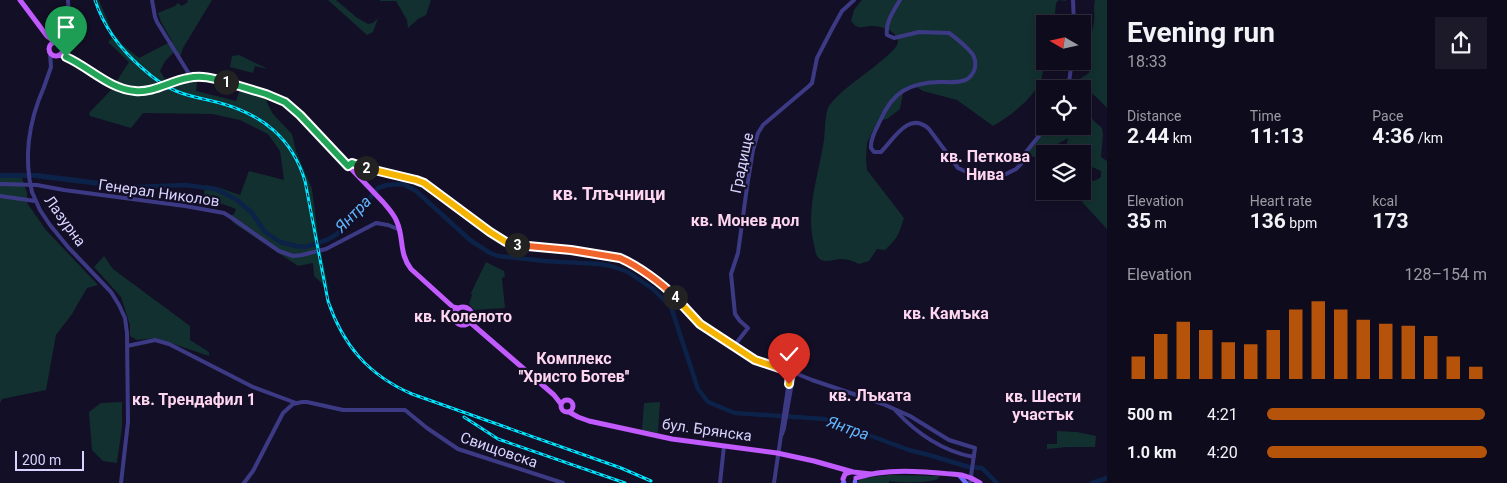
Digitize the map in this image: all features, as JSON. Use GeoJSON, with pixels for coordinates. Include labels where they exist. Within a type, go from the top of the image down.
{"type":"FeatureCollection","features":[{"type":"Feature","properties":{"kind":"main road"},"geometry":{"type":"LineString","coordinates":[[20,0],[37,24],[49,38],[59,44],[69,58]]}},
{"type":"Feature","properties":{"kind":"main road"},"geometry":{"type":"LineString","coordinates":[[37,24],[50,52],[69,58],[120,88],[139,91],[191,77],[202,76],[214,78],[281,100],[300,115],[396,218],[400,230],[402,250],[407,264],[413,272],[456,308],[464,307],[468,309],[471,314],[471,321],[554,395],[561,404],[562,410],[565,412],[571,410],[572,402],[554,395]]}},
{"type":"Feature","properties":{"kind":"main road"},"geometry":{"type":"LineString","coordinates":[[50,52],[50,46],[59,44]]}},
{"type":"Feature","properties":{"kind":"main road"},"geometry":{"type":"LineString","coordinates":[[58,56],[62,52],[59,44]]}},
{"type":"Feature","properties":{"kind":"main road"},"geometry":{"type":"LineString","coordinates":[[456,308],[454,314],[457,322],[465,324],[471,321]]}},
{"type":"Feature","properties":{"kind":"main road"},"geometry":{"type":"LineString","coordinates":[[561,404],[566,399]]}},
{"type":"Feature","properties":{"kind":"main road","name":"бул. Брянска"},"geometry":{"type":"LineString","coordinates":[[571,410],[576,416],[589,421],[657,436],[778,453],[856,472],[869,474],[903,472],[961,475],[978,482]]}},
{"type":"Feature","properties":{"kind":"main road"},"geometry":{"type":"LineString","coordinates":[[836,467],[854,478]]}},
{"type":"Feature","properties":{"kind":"main road"},"geometry":{"type":"LineString","coordinates":[[836,467],[844,482]]}},
{"type":"Feature","properties":{"kind":"main road"},"geometry":{"type":"LineString","coordinates":[[844,482],[845,474],[854,478],[869,474]]}},
{"type":"Feature","properties":{"kind":"street"},"geometry":{"type":"LineString","coordinates":[[59,44],[66,31],[68,0]]}},
{"type":"Feature","properties":{"kind":"street"},"geometry":{"type":"LineString","coordinates":[[152,0],[155,17],[191,77]]}},
{"type":"Feature","properties":{"kind":"street","name":"Градище"},"geometry":{"type":"LineString","coordinates":[[734,346],[748,328],[735,314],[731,274],[738,253],[746,187],[758,133],[763,125],[812,83],[817,58],[842,11],[854,0]]}},
{"type":"Feature","properties":{"kind":"street"},"geometry":{"type":"LineString","coordinates":[[900,0],[886,29],[888,35],[894,38],[918,32],[949,33],[973,55],[975,62],[974,71],[972,76],[961,82],[920,84],[896,96],[886,108],[871,140],[870,148],[874,152],[881,152],[896,133],[906,126],[916,123],[924,124],[929,128],[958,168],[978,176],[997,176],[1012,172],[1019,167],[1026,152],[1040,135]]}},
{"type":"Feature","properties":{"kind":"street"},"geometry":{"type":"LineString","coordinates":[[1073,0],[1074,15]]}},
{"type":"Feature","properties":{"kind":"street","name":"Лазурна"},"geometry":{"type":"LineString","coordinates":[[50,52],[51,67]]}},
{"type":"Feature","properties":{"kind":"street","name":"Лазурна"},"geometry":{"type":"LineString","coordinates":[[58,56],[51,67],[33,115],[27,162],[32,192],[45,218],[57,234],[111,292],[124,318],[128,346],[128,422],[121,483]]}},
{"type":"Feature","properties":{"kind":"street"},"geometry":{"type":"LineString","coordinates":[[350,168],[364,167],[424,183],[506,242],[521,246],[612,256],[627,261],[665,288],[700,324],[755,360],[874,400],[895,409],[918,431],[946,448],[974,459]]}},
{"type":"Feature","properties":{"kind":"street","name":"Генерал Николов"},"geometry":{"type":"LineString","coordinates":[[0,184],[37,185],[224,213],[288,255],[302,255],[326,249],[373,224],[382,224],[400,230]]}},
{"type":"Feature","properties":{"kind":"street"},"geometry":{"type":"LineString","coordinates":[[0,196],[35,201]]}},
{"type":"Feature","properties":{"kind":"street"},"geometry":{"type":"LineString","coordinates":[[128,346],[155,340],[169,344],[264,392],[307,402]]}},
{"type":"Feature","properties":{"kind":"street"},"geometry":{"type":"LineString","coordinates":[[774,483],[793,374]]}},
{"type":"Feature","properties":{"kind":"street"},"geometry":{"type":"LineString","coordinates":[[275,395],[296,403]]}},
{"type":"Feature","properties":{"kind":"street","name":"Свищовска"},"geometry":{"type":"LineString","coordinates":[[296,403],[307,402],[343,410],[405,410],[458,449],[563,483]]}},
{"type":"Feature","properties":{"kind":"street"},"geometry":{"type":"LineString","coordinates":[[244,483],[253,471],[280,417],[296,403]]}},
{"type":"Feature","properties":{"kind":"street"},"geometry":{"type":"LineString","coordinates":[[904,416],[949,440],[975,448],[970,480]]}},
{"type":"Feature","properties":{"kind":"street"},"geometry":{"type":"LineString","coordinates":[[720,483],[724,446]]}},
{"type":"Feature","properties":{"kind":"green space"},"geometry":{"type":"Polygon","coordinates":[[[93,0],[99,0],[112,31],[123,45],[139,58],[172,41],[158,13],[178,3],[182,6],[188,2],[187,0],[212,0],[183,48],[180,57],[174,52],[165,61],[160,71],[165,79],[171,80],[202,77],[202,82],[197,82],[196,91],[236,101],[241,87],[266,95],[267,103],[273,114],[292,134],[296,151],[312,189],[319,243],[329,290],[314,276],[313,263],[298,266],[235,224],[228,217],[234,214],[236,209],[204,197],[205,185],[240,195],[249,171],[284,180],[280,151],[268,134],[240,120],[212,114],[143,113],[131,128],[90,116],[89,113],[111,90],[129,62],[108,42],[112,38],[93,0]]]}},
{"type":"Feature","properties":{"kind":"green space"},"geometry":{"type":"Polygon","coordinates":[[[328,0],[336,0],[356,17],[368,24],[373,23],[378,18],[373,32],[367,35],[328,0]]]}},
{"type":"Feature","properties":{"kind":"green space"},"geometry":{"type":"Polygon","coordinates":[[[380,0],[431,0],[426,15],[408,28],[407,20],[396,1],[380,0]]]}},
{"type":"Feature","properties":{"kind":"green space"},"geometry":{"type":"Polygon","coordinates":[[[862,0],[1059,0],[1056,3],[1054,15],[1036,15],[1036,70],[1043,70],[1041,80],[1036,80],[1036,88],[1032,94],[1007,117],[993,126],[957,100],[923,91],[915,86],[903,93],[900,109],[887,119],[882,120],[873,130],[867,143],[867,170],[904,218],[898,235],[893,242],[885,250],[877,249],[869,261],[859,264],[846,259],[825,261],[819,259],[815,252],[811,219],[829,106],[847,88],[891,53],[898,42],[895,34],[884,28],[856,26],[851,21],[854,10],[862,0]]]}},
{"type":"Feature","properties":{"kind":"green space"},"geometry":{"type":"Polygon","coordinates":[[[1095,0],[1107,0],[1107,108],[1091,93],[1091,80],[1079,80],[1091,70],[1091,35],[1095,0]]]}},
{"type":"Feature","properties":{"kind":"green space"},"geometry":{"type":"Polygon","coordinates":[[[239,55],[268,69],[255,66],[253,73],[230,67],[232,56],[239,55]]]}},
{"type":"Feature","properties":{"kind":"green space"},"geometry":{"type":"Polygon","coordinates":[[[1091,116],[1102,128],[1101,157],[1107,161],[1107,229],[1080,200],[1091,200],[1091,181],[1101,177],[1101,171],[1091,166],[1091,145],[1067,145],[1068,138],[1056,145],[1036,145],[1036,157],[1033,157],[1028,151],[1041,135],[1091,135],[1091,116]]]}},
{"type":"Feature","properties":{"kind":"green space"},"geometry":{"type":"Polygon","coordinates":[[[0,178],[22,178],[27,193],[27,203],[46,230],[98,285],[87,288],[72,314],[56,335],[46,390],[2,399],[0,403],[0,178]]]}},
{"type":"Feature","properties":{"kind":"green space"},"geometry":{"type":"Polygon","coordinates":[[[104,256],[113,269],[190,326],[190,340],[209,352],[209,356],[156,338],[137,340],[130,336],[130,325],[121,297],[94,267],[104,256]]]}},
{"type":"Feature","properties":{"kind":"green space"},"geometry":{"type":"Polygon","coordinates":[[[486,262],[504,271],[505,277],[502,278],[505,308],[474,310],[469,304],[471,293],[486,262]]]}},
{"type":"Feature","properties":{"kind":"green space"},"geometry":{"type":"Polygon","coordinates":[[[122,402],[122,428],[117,463],[103,461],[92,450],[89,412],[101,403],[122,402]]]}},
{"type":"Feature","properties":{"kind":"green space"},"geometry":{"type":"Polygon","coordinates":[[[660,402],[658,433],[642,430],[644,403],[660,402]]]}},
{"type":"Feature","properties":{"kind":"green space"},"geometry":{"type":"Polygon","coordinates":[[[1057,431],[1077,432],[1096,436],[1095,447],[1047,449],[1047,444],[1057,444],[1057,431]]]}},
{"type":"Feature","properties":{"kind":"green space"},"geometry":{"type":"Polygon","coordinates":[[[890,475],[939,476],[938,479],[922,482],[889,481],[889,483],[858,483],[863,478],[890,475]]]}},
{"type":"Feature","properties":{"kind":"water"},"geometry":{"type":"Polygon","coordinates":[[[0,173],[37,173],[142,186],[141,192],[34,178],[0,178],[0,173]]]}},
{"type":"Feature","properties":{"kind":"waterway","name":"Янтра"},"geometry":{"type":"LineString","coordinates":[[136,187],[185,185],[216,189],[237,200],[252,213],[264,231],[280,242],[305,247],[327,240],[337,234],[352,220],[378,188],[387,185],[403,184],[416,191],[470,240],[490,253],[498,256],[544,261],[611,266],[628,272],[653,289],[671,307],[698,389],[708,402],[735,413],[825,419],[909,450],[969,467],[982,468],[997,483]]}},
{"type":"Feature","properties":{"kind":"waterway","name":"Янтра"},"geometry":{"type":"LineString","coordinates":[[1092,483],[1107,478]]}},
{"type":"Feature","properties":{"kind":"railway"},"geometry":{"type":"LineString","coordinates":[[95,0],[103,20],[120,46],[154,78],[167,87],[181,93],[220,103],[250,114],[274,130],[284,141],[292,152],[305,181],[328,301],[334,317],[350,345],[370,368],[382,378],[412,394],[621,468],[651,481]]}},
{"type":"Feature","properties":{"kind":"railway"},"geometry":{"type":"LineString","coordinates":[[464,417],[498,439],[625,483]]}},
{"type":"Feature","properties":{"kind":"district","name":"кв. Петкова Нива"},"geometry":{"type":"Point","coordinates":[985,165]}},
{"type":"Feature","properties":{"kind":"district","name":"кв. Тлъчници"},"geometry":{"type":"Point","coordinates":[609,193]}},
{"type":"Feature","properties":{"kind":"district","name":"кв. Монев дол"},"geometry":{"type":"Point","coordinates":[745,220]}},
{"type":"Feature","properties":{"kind":"district","name":"кв. Камъка"},"geometry":{"type":"Point","coordinates":[946,313]}},
{"type":"Feature","properties":{"kind":"district","name":"кв. Колелото"},"geometry":{"type":"Point","coordinates":[463,316]}},
{"type":"Feature","properties":{"kind":"district","name":"Комплекс ''Христо Ботев''"},"geometry":{"type":"Point","coordinates":[574,367]}},
{"type":"Feature","properties":{"kind":"district","name":"кв. Лъката"},"geometry":{"type":"Point","coordinates":[870,395]}},
{"type":"Feature","properties":{"kind":"district","name":"кв. Трендафил 1"},"geometry":{"type":"Point","coordinates":[194,399]}},
{"type":"Feature","properties":{"kind":"district","name":"кв. Шести участък"},"geometry":{"type":"Point","coordinates":[1043,405]}},
{"type":"Feature","properties":{"kind":"route"},"geometry":{"type":"LineString","coordinates":[[66,57],[92,73],[127,90],[145,90],[202,76],[277,98],[289,105],[300,115],[348,166],[352,163],[424,183],[506,242],[521,246],[612,256],[627,261],[671,293],[700,324],[755,360],[788,371],[790,375],[789,384]]}}]}
